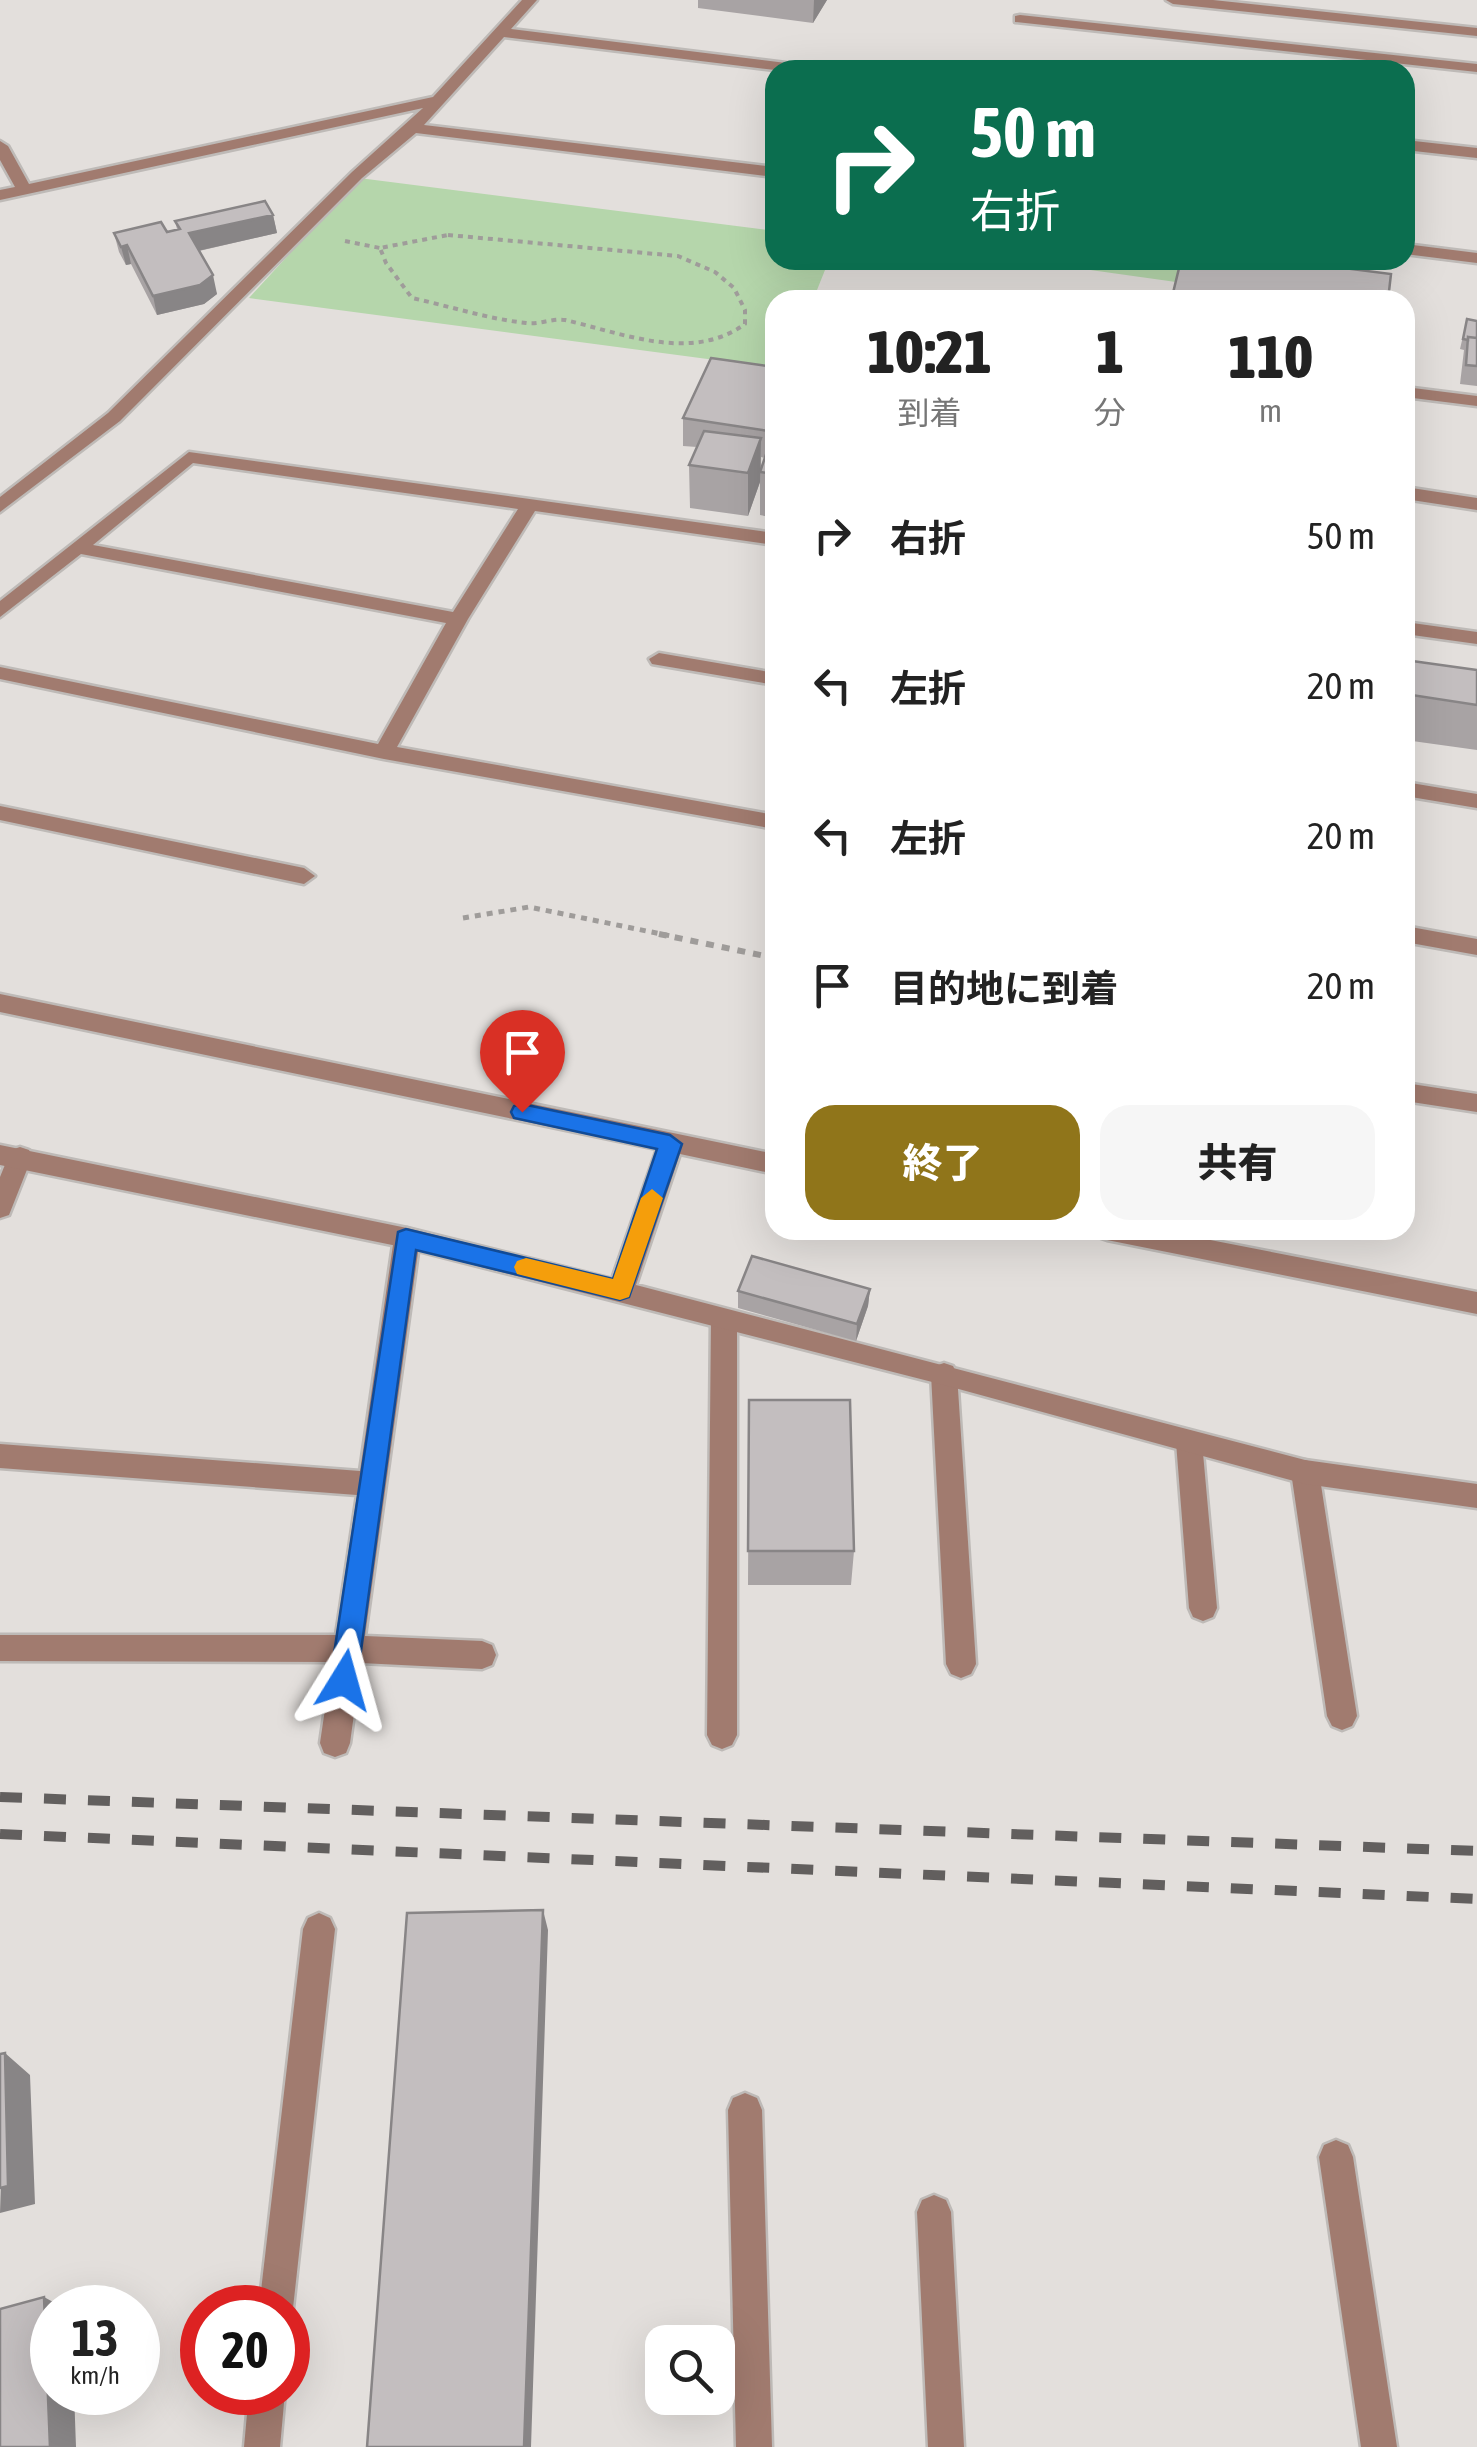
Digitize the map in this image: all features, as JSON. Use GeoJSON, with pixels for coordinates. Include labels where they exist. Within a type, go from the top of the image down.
{"type":"FeatureCollection","features":[{"type":"Feature","properties":{"kind":"street"},"geometry":{"type":"LineString","coordinates":[[0,506],[114,417],[300,232],[412,128],[530,0]]}},
{"type":"Feature","properties":{"kind":"street"},"geometry":{"type":"LineString","coordinates":[[1173,0],[1477,32]]}},
{"type":"Feature","properties":{"kind":"street"},"geometry":{"type":"LineString","coordinates":[[1020,19],[1402,60]]}},
{"type":"Feature","properties":{"kind":"street"},"geometry":{"type":"LineString","coordinates":[[501,32],[765,64]]}},
{"type":"Feature","properties":{"kind":"street"},"geometry":{"type":"LineString","coordinates":[[1415,61],[1477,68]]}},
{"type":"Feature","properties":{"kind":"street"},"geometry":{"type":"LineString","coordinates":[[0,194],[435,101]]}},
{"type":"Feature","properties":{"kind":"street"},"geometry":{"type":"LineString","coordinates":[[412,128],[765,171]]}},
{"type":"Feature","properties":{"kind":"street"},"geometry":{"type":"LineString","coordinates":[[0,146],[24,189]]}},
{"type":"Feature","properties":{"kind":"street"},"geometry":{"type":"LineString","coordinates":[[1415,146],[1477,153]]}},
{"type":"Feature","properties":{"kind":"street"},"geometry":{"type":"LineString","coordinates":[[1415,250],[1477,258]]}},
{"type":"Feature","properties":{"kind":"street"},"geometry":{"type":"LineString","coordinates":[[1415,393],[1477,401]]}},
{"type":"Feature","properties":{"kind":"street"},"geometry":{"type":"LineString","coordinates":[[0,610],[189,456],[765,538]]}},
{"type":"Feature","properties":{"kind":"street"},"geometry":{"type":"LineString","coordinates":[[1415,495],[1477,504]]}},
{"type":"Feature","properties":{"kind":"street"},"geometry":{"type":"LineString","coordinates":[[384,752],[458,619],[530,504]]}},
{"type":"Feature","properties":{"kind":"street"},"geometry":{"type":"LineString","coordinates":[[80,548],[458,619]]}},
{"type":"Feature","properties":{"kind":"street"},"geometry":{"type":"LineString","coordinates":[[1415,629],[1477,638]]}},
{"type":"Feature","properties":{"kind":"street"},"geometry":{"type":"LineString","coordinates":[[659,659],[765,677]]}},
{"type":"Feature","properties":{"kind":"street"},"geometry":{"type":"LineString","coordinates":[[0,673],[384,752],[765,820]]}},
{"type":"Feature","properties":{"kind":"street"},"geometry":{"type":"LineString","coordinates":[[1415,791],[1477,801]]}},
{"type":"Feature","properties":{"kind":"street"},"geometry":{"type":"LineString","coordinates":[[0,813],[244,860],[304,876]]}},
{"type":"Feature","properties":{"kind":"street"},"geometry":{"type":"LineString","coordinates":[[1415,936],[1477,946]]}},
{"type":"Feature","properties":{"kind":"street"},"geometry":{"type":"LineString","coordinates":[[0,1003],[765,1162]]}},
{"type":"Feature","properties":{"kind":"street"},"geometry":{"type":"LineString","coordinates":[[1415,1094],[1477,1103]]}},
{"type":"Feature","properties":{"kind":"street"},"geometry":{"type":"LineString","coordinates":[[620,1290],[670,1144]]}},
{"type":"Feature","properties":{"kind":"street"},"geometry":{"type":"LineString","coordinates":[[0,1208],[10,1156],[406,1238],[620,1290],[1305,1472],[1477,1496]]}},
{"type":"Feature","properties":{"kind":"street"},"geometry":{"type":"LineString","coordinates":[[334,1743],[406,1238]]}},
{"type":"Feature","properties":{"kind":"street"},"geometry":{"type":"LineString","coordinates":[[1159,1240],[1477,1303]]}},
{"type":"Feature","properties":{"kind":"street"},"geometry":{"type":"LineString","coordinates":[[722,1736],[724,1320]]}},
{"type":"Feature","properties":{"kind":"street"},"geometry":{"type":"LineString","coordinates":[[944,1374],[961,1664]]}},
{"type":"Feature","properties":{"kind":"street"},"geometry":{"type":"LineString","coordinates":[[1189,1442],[1202,1608]]}},
{"type":"Feature","properties":{"kind":"street"},"geometry":{"type":"LineString","coordinates":[[0,1456],[372,1484]]}},
{"type":"Feature","properties":{"kind":"street"},"geometry":{"type":"LineString","coordinates":[[1305,1472],[1342,1716]]}},
{"type":"Feature","properties":{"kind":"street"},"geometry":{"type":"LineString","coordinates":[[0,1648],[348,1649],[482,1655]]}},
{"type":"Feature","properties":{"kind":"street"},"geometry":{"type":"LineString","coordinates":[[279,2285],[319,1928]]}},
{"type":"Feature","properties":{"kind":"street"},"geometry":{"type":"LineString","coordinates":[[746,2110],[754,2447]]}},
{"type":"Feature","properties":{"kind":"street"},"geometry":{"type":"LineString","coordinates":[[1336,2157],[1379,2447]]}},
{"type":"Feature","properties":{"kind":"street"},"geometry":{"type":"LineString","coordinates":[[934,2212],[946,2447]]}},
{"type":"Feature","properties":{"kind":"street"},"geometry":{"type":"LineString","coordinates":[[262,2447],[265,2415]]}},
{"type":"Feature","properties":{"kind":"path"},"geometry":{"type":"LineString","coordinates":[[300,232],[380,248],[448,236],[678,256],[702,264],[741,293],[746,307],[745,324],[727,336],[658,343],[624,338],[560,319],[530,324],[412,298],[386,263],[380,248]]}},
{"type":"Feature","properties":{"kind":"path"},"geometry":{"type":"LineString","coordinates":[[463,918],[529,906],[765,956]]}},
{"type":"Feature","properties":{"kind":"green space"},"geometry":{"type":"Polygon","coordinates":[[[359,178],[765,230],[765,270],[825,270],[817,290],[765,290],[765,367],[249,298],[359,178]]]}},
{"type":"Feature","properties":{"kind":"green space"},"geometry":{"type":"Polygon","coordinates":[[[1090,270],[1237,270],[1233,290],[1090,270]]]}},
{"type":"Feature","properties":{"kind":"building"},"geometry":{"type":"Polygon","coordinates":[[[265,201],[273,215],[189,233],[213,275],[200,285],[153,296],[127,245],[121,247],[114,233],[161,222],[167,232],[180,229],[175,221],[265,201]]]}},
{"type":"Feature","properties":{"kind":"building"},"geometry":{"type":"Polygon","coordinates":[[[1179,270],[1360,270],[1391,274],[1389,290],[1174,290],[1179,270]]]}},
{"type":"Feature","properties":{"kind":"building"},"geometry":{"type":"Polygon","coordinates":[[[1467,319],[1477,321],[1477,338],[1463,339],[1467,319]]]}},
{"type":"Feature","properties":{"kind":"building"},"geometry":{"type":"Polygon","coordinates":[[[1468,337],[1477,338],[1477,366],[1466,365],[1468,337]]]}},
{"type":"Feature","properties":{"kind":"building"},"geometry":{"type":"Polygon","coordinates":[[[711,358],[765,366],[765,430],[683,418],[711,358]]]}},
{"type":"Feature","properties":{"kind":"building"},"geometry":{"type":"Polygon","coordinates":[[[704,431],[761,438],[748,473],[689,465],[704,431]]]}},
{"type":"Feature","properties":{"kind":"building"},"geometry":{"type":"Polygon","coordinates":[[[1415,661],[1477,670],[1477,705],[1415,696],[1415,661]]]}},
{"type":"Feature","properties":{"kind":"building"},"geometry":{"type":"Polygon","coordinates":[[[752,1256],[870,1289],[857,1324],[738,1291],[752,1256]]]}},
{"type":"Feature","properties":{"kind":"building"},"geometry":{"type":"Polygon","coordinates":[[[749,1400],[850,1400],[854,1551],[748,1551],[749,1400]]]}},
{"type":"Feature","properties":{"kind":"building"},"geometry":{"type":"Polygon","coordinates":[[[543,1910],[524,2447],[367,2447],[407,1913],[543,1910]]]}},
{"type":"Feature","properties":{"kind":"building"},"geometry":{"type":"Polygon","coordinates":[[[5,2053],[8,2186],[0,2188],[0,2054],[5,2053]]]}},
{"type":"Feature","properties":{"kind":"building"},"geometry":{"type":"Polygon","coordinates":[[[30,2301],[30,2415],[49,2415],[50,2447],[0,2447],[0,2309],[30,2301]]]}},
{"type":"Feature","properties":{"kind":"railway"},"geometry":{"type":"LineString","coordinates":[[0,1797],[1477,1851]]}},
{"type":"Feature","properties":{"kind":"railway"},"geometry":{"type":"LineString","coordinates":[[0,1834],[1477,1899]]}},
{"type":"Feature","properties":{"kind":"slow traffic"},"geometry":{"type":"LineString","coordinates":[[526,1267],[620,1290],[652,1198]]}},
{"type":"Feature","properties":{"kind":"route"},"geometry":{"type":"LineString","coordinates":[[344,1680],[406,1238],[620,1290],[670,1144],[522,1112]]}}]}
